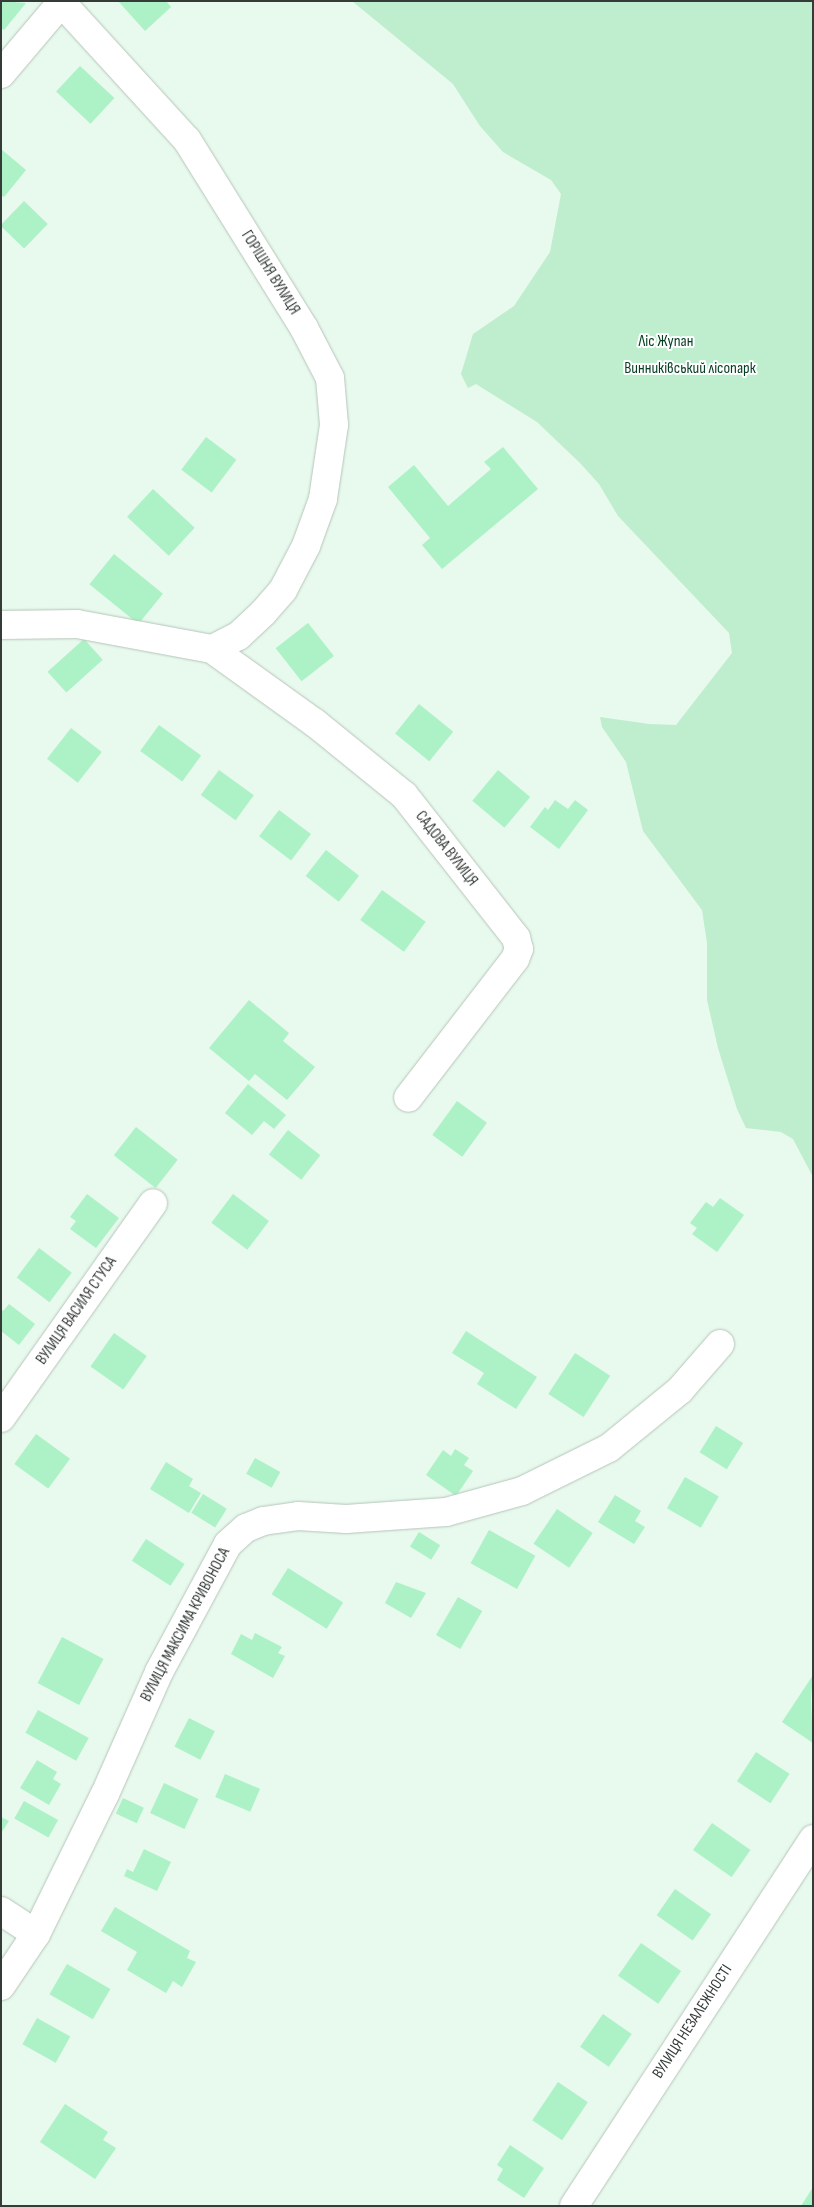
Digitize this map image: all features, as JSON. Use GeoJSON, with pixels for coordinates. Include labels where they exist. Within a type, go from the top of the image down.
{"type":"FeatureCollection","features":[{"type":"Feature","properties":{"kind":"street","name":"ГОРІШНЯ ВУЛИЦЯ"},"geometry":{"type":"LineString","coordinates":[[1,74],[60,2],[187,140],[304,328],[330,378],[334,425],[323,498],[306,546],[283,590],[263,613],[238,636],[212,649]]}},
{"type":"Feature","properties":{"kind":"street"},"geometry":{"type":"LineString","coordinates":[[1,625],[77,624],[212,649]]}},
{"type":"Feature","properties":{"kind":"street","name":"САДОВА ВУЛИЦЯ"},"geometry":{"type":"LineString","coordinates":[[212,649],[315,723],[404,795],[516,938],[519,949],[515,959],[408,1098]]}},
{"type":"Feature","properties":{"kind":"street","name":"ВУЛИЦЯ ВАСИЛЯ СТУСА"},"geometry":{"type":"LineString","coordinates":[[1,1418],[153,1202]]}},
{"type":"Feature","properties":{"kind":"street","name":"ВУЛИЦЯ МАКСИМА КРИВОНОСА"},"geometry":{"type":"LineString","coordinates":[[1,1986],[36,1934],[105,1794],[159,1672],[228,1544],[240,1534],[263,1521],[298,1516],[346,1519],[446,1512],[522,1491],[609,1448],[680,1390],[720,1344]]}},
{"type":"Feature","properties":{"kind":"street","name":"ВУЛИЦЯ НЕЗАЛЕЖНОСТІ"},"geometry":{"type":"LineString","coordinates":[[574,2206],[813,1839]]}},
{"type":"Feature","properties":{"kind":"street"},"geometry":{"type":"LineString","coordinates":[[1,1911],[36,1934]]}},
{"type":"Feature","properties":{"kind":"green space","name":"Ліс Жупан"},"geometry":{"type":"Polygon","coordinates":[[[352,1],[813,1],[813,1177],[793,1139],[781,1132],[746,1128],[737,1109],[718,1048],[707,1000],[707,943],[702,910],[643,831],[626,762],[602,727],[600,717],[649,724],[676,725],[732,653],[729,633],[618,516],[599,484],[580,463],[537,422],[476,384],[468,388],[461,374],[473,334],[514,306],[550,252],[561,194],[551,180],[503,152],[480,126],[453,84],[352,1]]]}},
{"type":"Feature","properties":{"kind":"building"},"geometry":{"type":"Polygon","coordinates":[[[1,1],[26,3],[4,30],[1,28],[1,1]]]}},
{"type":"Feature","properties":{"kind":"building"},"geometry":{"type":"Polygon","coordinates":[[[118,1],[166,1],[171,7],[145,31],[118,1]]]}},
{"type":"Feature","properties":{"kind":"building"},"geometry":{"type":"Polygon","coordinates":[[[80,66],[114,98],[91,124],[56,92],[80,66]]]}},
{"type":"Feature","properties":{"kind":"building"},"geometry":{"type":"Polygon","coordinates":[[[1,149],[26,170],[4,197],[1,195],[1,149]]]}},
{"type":"Feature","properties":{"kind":"building"},"geometry":{"type":"Polygon","coordinates":[[[24,201],[48,224],[24,248],[1,226],[24,201]]]}},
{"type":"Feature","properties":{"kind":"building"},"geometry":{"type":"Polygon","coordinates":[[[206,437],[236,460],[212,493],[181,470],[206,437]]]}},
{"type":"Feature","properties":{"kind":"building"},"geometry":{"type":"Polygon","coordinates":[[[503,447],[538,489],[442,569],[422,545],[430,538],[388,487],[414,465],[448,506],[491,469],[484,462],[503,447]]]}},
{"type":"Feature","properties":{"kind":"building"},"geometry":{"type":"Polygon","coordinates":[[[153,489],[195,528],[169,556],[127,517],[153,489]]]}},
{"type":"Feature","properties":{"kind":"building"},"geometry":{"type":"Polygon","coordinates":[[[114,554],[163,594],[138,624],[89,584],[114,554]]]}},
{"type":"Feature","properties":{"kind":"building"},"geometry":{"type":"Polygon","coordinates":[[[308,623],[334,656],[302,681],[276,648],[308,623]]]}},
{"type":"Feature","properties":{"kind":"building"},"geometry":{"type":"Polygon","coordinates":[[[84,639],[103,660],[66,693],[48,672],[84,639]]]}},
{"type":"Feature","properties":{"kind":"building"},"geometry":{"type":"Polygon","coordinates":[[[419,704],[453,732],[429,761],[395,734],[419,704]]]}},
{"type":"Feature","properties":{"kind":"building"},"geometry":{"type":"Polygon","coordinates":[[[159,725],[201,756],[182,781],[140,751],[159,725]]]}},
{"type":"Feature","properties":{"kind":"building"},"geometry":{"type":"Polygon","coordinates":[[[71,728],[102,752],[78,783],[47,759],[71,728]]]}},
{"type":"Feature","properties":{"kind":"building"},"geometry":{"type":"Polygon","coordinates":[[[219,770],[254,795],[236,820],[201,795],[219,770]]]}},
{"type":"Feature","properties":{"kind":"building"},"geometry":{"type":"Polygon","coordinates":[[[498,770],[530,797],[504,828],[472,801],[498,770]]]}},
{"type":"Feature","properties":{"kind":"building"},"geometry":{"type":"Polygon","coordinates":[[[555,800],[568,809],[575,800],[588,810],[559,849],[530,827],[545,807],[548,810],[555,800]]]}},
{"type":"Feature","properties":{"kind":"building"},"geometry":{"type":"Polygon","coordinates":[[[279,810],[311,834],[291,860],[259,836],[279,810]]]}},
{"type":"Feature","properties":{"kind":"building"},"geometry":{"type":"Polygon","coordinates":[[[326,850],[359,876],[339,902],[306,876],[326,850]]]}},
{"type":"Feature","properties":{"kind":"building"},"geometry":{"type":"Polygon","coordinates":[[[382,890],[426,922],[404,952],[360,920],[382,890]]]}},
{"type":"Feature","properties":{"kind":"building"},"geometry":{"type":"Polygon","coordinates":[[[249,1000],[289,1033],[283,1041],[315,1067],[287,1100],[255,1074],[249,1081],[209,1048],[249,1000]]]}},
{"type":"Feature","properties":{"kind":"building"},"geometry":{"type":"Polygon","coordinates":[[[248,1084],[286,1115],[274,1129],[264,1121],[252,1135],[225,1113],[248,1084]]]}},
{"type":"Feature","properties":{"kind":"building"},"geometry":{"type":"Polygon","coordinates":[[[457,1101],[487,1123],[462,1157],[432,1135],[457,1101]]]}},
{"type":"Feature","properties":{"kind":"building"},"geometry":{"type":"Polygon","coordinates":[[[136,1127],[178,1160],[156,1188],[114,1155],[136,1127]]]}},
{"type":"Feature","properties":{"kind":"building"},"geometry":{"type":"Polygon","coordinates":[[[288,1130],[320,1155],[301,1180],[269,1154],[288,1130]]]}},
{"type":"Feature","properties":{"kind":"building"},"geometry":{"type":"Polygon","coordinates":[[[87,1194],[119,1218],[96,1248],[70,1229],[76,1221],[70,1217],[87,1194]]]}},
{"type":"Feature","properties":{"kind":"building"},"geometry":{"type":"Polygon","coordinates":[[[233,1194],[269,1221],[247,1250],[211,1223],[233,1194]]]}},
{"type":"Feature","properties":{"kind":"building"},"geometry":{"type":"Polygon","coordinates":[[[720,1198],[744,1215],[717,1252],[692,1234],[697,1228],[690,1223],[706,1202],[713,1207],[720,1198]]]}},
{"type":"Feature","properties":{"kind":"building"},"geometry":{"type":"Polygon","coordinates":[[[39,1248],[72,1273],[49,1302],[17,1278],[39,1248]]]}},
{"type":"Feature","properties":{"kind":"building"},"geometry":{"type":"Polygon","coordinates":[[[9,1304],[35,1324],[19,1345],[1,1331],[1,1309],[3,1311],[9,1304]]]}},
{"type":"Feature","properties":{"kind":"building"},"geometry":{"type":"Polygon","coordinates":[[[466,1331],[537,1377],[516,1409],[477,1384],[484,1373],[452,1353],[466,1331]]]}},
{"type":"Feature","properties":{"kind":"building"},"geometry":{"type":"Polygon","coordinates":[[[114,1333],[147,1356],[123,1390],[90,1367],[114,1333]]]}},
{"type":"Feature","properties":{"kind":"building"},"geometry":{"type":"Polygon","coordinates":[[[575,1353],[610,1376],[584,1417],[548,1394],[575,1353]]]}},
{"type":"Feature","properties":{"kind":"building"},"geometry":{"type":"Polygon","coordinates":[[[716,1426],[743,1443],[727,1469],[700,1452],[716,1426]]]}},
{"type":"Feature","properties":{"kind":"building"},"geometry":{"type":"Polygon","coordinates":[[[36,1434],[70,1459],[48,1489],[14,1464],[36,1434]]]}},
{"type":"Feature","properties":{"kind":"building"},"geometry":{"type":"Polygon","coordinates":[[[455,1449],[469,1458],[464,1465],[473,1471],[456,1496],[426,1475],[443,1450],[451,1456],[455,1449]]]}},
{"type":"Feature","properties":{"kind":"building"},"geometry":{"type":"Polygon","coordinates":[[[255,1458],[280,1472],[272,1488],[246,1474],[255,1458]]]}},
{"type":"Feature","properties":{"kind":"building"},"geometry":{"type":"Polygon","coordinates":[[[166,1462],[193,1479],[189,1486],[201,1493],[189,1513],[150,1489],[166,1462]]]}},
{"type":"Feature","properties":{"kind":"building"},"geometry":{"type":"Polygon","coordinates":[[[685,1477],[719,1496],[701,1528],[667,1508],[685,1477]]]}},
{"type":"Feature","properties":{"kind":"building"},"geometry":{"type":"Polygon","coordinates":[[[203,1494],[227,1509],[215,1527],[191,1513],[203,1494]]]}},
{"type":"Feature","properties":{"kind":"building"},"geometry":{"type":"Polygon","coordinates":[[[615,1495],[641,1511],[635,1521],[645,1527],[634,1544],[598,1522],[615,1495]]]}},
{"type":"Feature","properties":{"kind":"building"},"geometry":{"type":"Polygon","coordinates":[[[557,1509],[593,1533],[569,1568],[534,1544],[557,1509]]]}},
{"type":"Feature","properties":{"kind":"building"},"geometry":{"type":"Polygon","coordinates":[[[489,1530],[535,1556],[517,1589],[471,1563],[489,1530]]]}},
{"type":"Feature","properties":{"kind":"building"},"geometry":{"type":"Polygon","coordinates":[[[419,1532],[440,1545],[431,1560],[410,1546],[419,1532]]]}},
{"type":"Feature","properties":{"kind":"building"},"geometry":{"type":"Polygon","coordinates":[[[146,1539],[185,1564],[170,1586],[132,1561],[146,1539]]]}},
{"type":"Feature","properties":{"kind":"building"},"geometry":{"type":"Polygon","coordinates":[[[288,1568],[343,1602],[327,1629],[272,1594],[288,1568]]]}},
{"type":"Feature","properties":{"kind":"building"},"geometry":{"type":"Polygon","coordinates":[[[396,1582],[426,1593],[411,1618],[385,1603],[396,1582]]]}},
{"type":"Feature","properties":{"kind":"building"},"geometry":{"type":"Polygon","coordinates":[[[458,1597],[482,1611],[460,1649],[436,1635],[458,1597]]]}},
{"type":"Feature","properties":{"kind":"building"},"geometry":{"type":"Polygon","coordinates":[[[255,1633],[282,1647],[278,1653],[285,1656],[273,1678],[231,1654],[241,1634],[252,1640],[255,1633]]]}},
{"type":"Feature","properties":{"kind":"building"},"geometry":{"type":"Polygon","coordinates":[[[62,1637],[103,1659],[79,1705],[38,1683],[62,1637]]]}},
{"type":"Feature","properties":{"kind":"building"},"geometry":{"type":"Polygon","coordinates":[[[813,1675],[811,1699],[813,1743],[782,1722],[813,1675]]]}},
{"type":"Feature","properties":{"kind":"building"},"geometry":{"type":"Polygon","coordinates":[[[38,1710],[89,1738],[76,1761],[25,1733],[38,1710]]]}},
{"type":"Feature","properties":{"kind":"building"},"geometry":{"type":"Polygon","coordinates":[[[189,1718],[215,1731],[200,1760],[174,1747],[189,1718]]]}},
{"type":"Feature","properties":{"kind":"building"},"geometry":{"type":"Polygon","coordinates":[[[756,1752],[790,1774],[770,1803],[737,1781],[756,1752]]]}},
{"type":"Feature","properties":{"kind":"building"},"geometry":{"type":"Polygon","coordinates":[[[37,1760],[57,1772],[53,1779],[61,1784],[49,1805],[20,1788],[37,1760]]]}},
{"type":"Feature","properties":{"kind":"building"},"geometry":{"type":"Polygon","coordinates":[[[225,1774],[260,1789],[250,1812],[215,1797],[225,1774]]]}},
{"type":"Feature","properties":{"kind":"building"},"geometry":{"type":"Polygon","coordinates":[[[164,1783],[198,1799],[184,1829],[150,1813],[164,1783]]]}},
{"type":"Feature","properties":{"kind":"building"},"geometry":{"type":"Polygon","coordinates":[[[123,1798],[144,1808],[137,1823],[116,1813],[123,1798]]]}},
{"type":"Feature","properties":{"kind":"building"},"geometry":{"type":"Polygon","coordinates":[[[24,1801],[58,1820],[48,1837],[14,1818],[24,1801]]]}},
{"type":"Feature","properties":{"kind":"building"},"geometry":{"type":"Polygon","coordinates":[[[1,1817],[9,1821],[1,1833],[1,1817]]]}},
{"type":"Feature","properties":{"kind":"building"},"geometry":{"type":"Polygon","coordinates":[[[712,1823],[751,1850],[732,1877],[693,1850],[712,1823]]]}},
{"type":"Feature","properties":{"kind":"building"},"geometry":{"type":"Polygon","coordinates":[[[144,1849],[171,1862],[157,1891],[124,1876],[127,1869],[133,1872],[144,1849]]]}},
{"type":"Feature","properties":{"kind":"building"},"geometry":{"type":"Polygon","coordinates":[[[675,1889],[711,1914],[693,1940],[657,1915],[675,1889]]]}},
{"type":"Feature","properties":{"kind":"building"},"geometry":{"type":"Polygon","coordinates":[[[115,1907],[190,1951],[187,1958],[196,1962],[182,1987],[173,1981],[166,1993],[127,1970],[137,1952],[101,1931],[115,1907]]]}},
{"type":"Feature","properties":{"kind":"building"},"geometry":{"type":"Polygon","coordinates":[[[641,1943],[681,1971],[658,2004],[618,1976],[641,1943]]]}},
{"type":"Feature","properties":{"kind":"building"},"geometry":{"type":"Polygon","coordinates":[[[67,1964],[110,1989],[93,2019],[50,1994],[67,1964]]]}},
{"type":"Feature","properties":{"kind":"building"},"geometry":{"type":"Polygon","coordinates":[[[603,2014],[632,2034],[609,2067],[580,2047],[603,2014]]]}},
{"type":"Feature","properties":{"kind":"building"},"geometry":{"type":"Polygon","coordinates":[[[37,2018],[70,2036],[56,2063],[22,2044],[37,2018]]]}},
{"type":"Feature","properties":{"kind":"building"},"geometry":{"type":"Polygon","coordinates":[[[558,2082],[588,2102],[562,2140],[532,2120],[558,2082]]]}},
{"type":"Feature","properties":{"kind":"building"},"geometry":{"type":"Polygon","coordinates":[[[65,2104],[108,2132],[103,2140],[116,2148],[95,2179],[40,2142],[65,2104]]]}},
{"type":"Feature","properties":{"kind":"building"},"geometry":{"type":"Polygon","coordinates":[[[510,2145],[544,2168],[524,2198],[497,2180],[503,2169],[497,2165],[510,2145]]]}},
{"type":"Feature","properties":{"kind":"building"},"geometry":{"type":"Polygon","coordinates":[[[813,2187],[813,2206],[801,2206],[813,2187]]]}},
{"type":"Feature","properties":{"kind":"park label","name":"Винниківський лісопарк"},"geometry":{"type":"Point","coordinates":[690,369]}}]}
